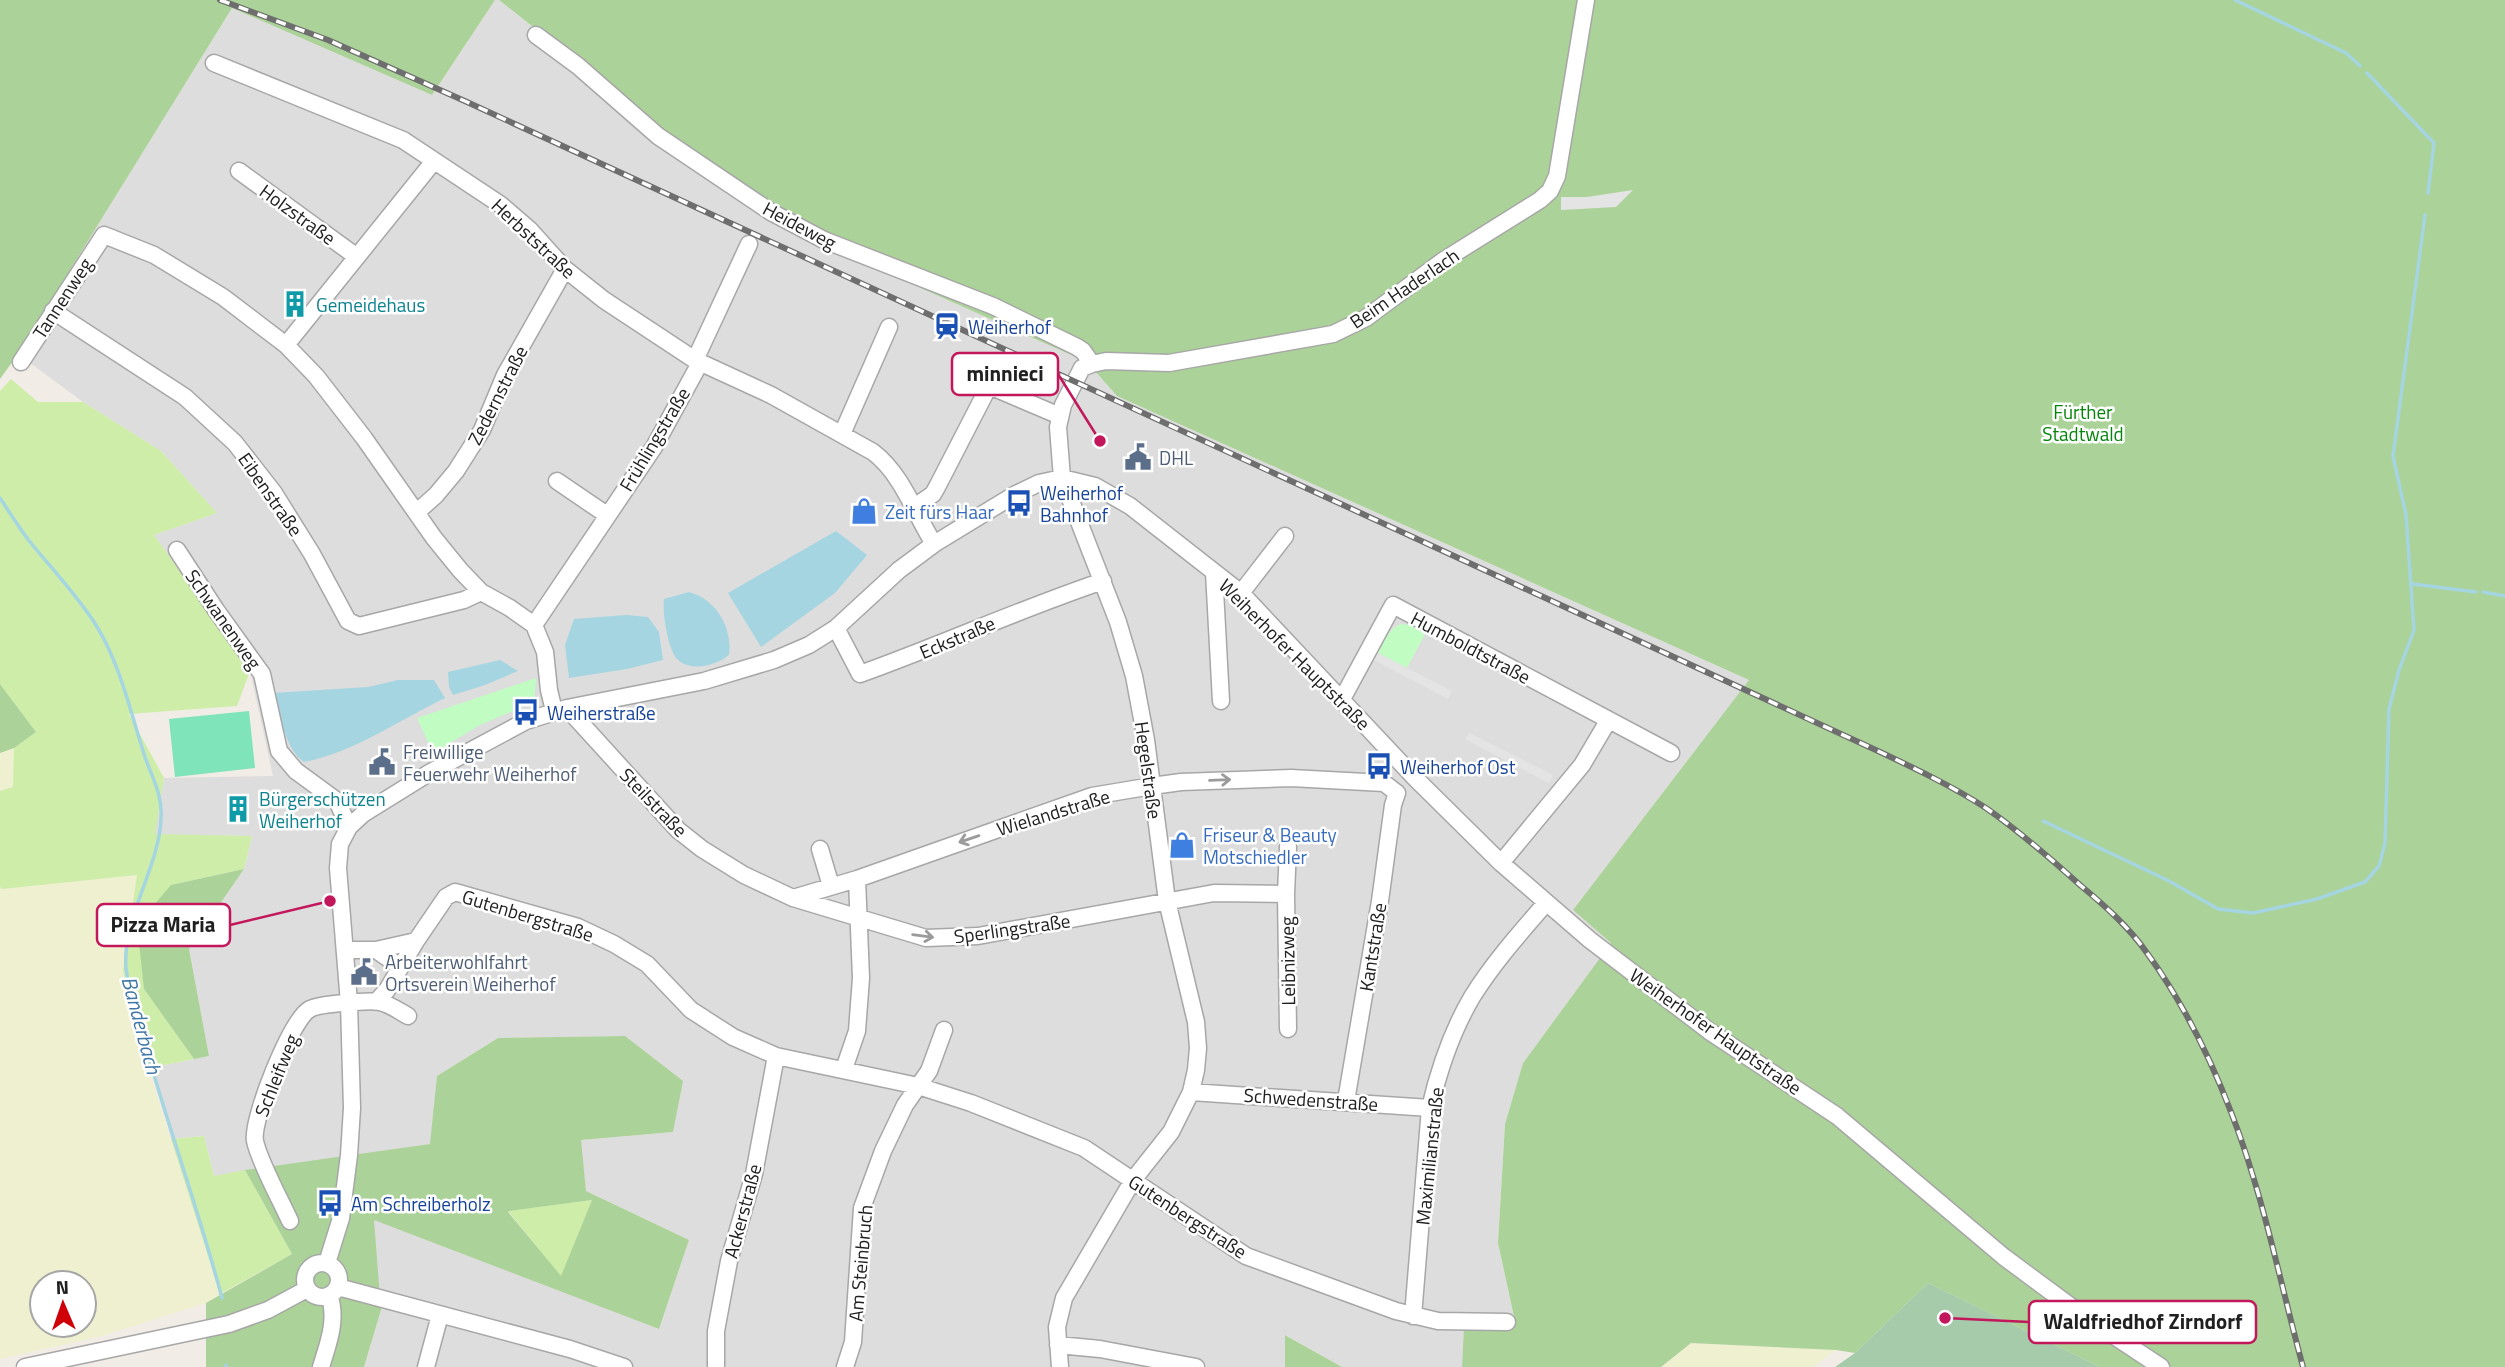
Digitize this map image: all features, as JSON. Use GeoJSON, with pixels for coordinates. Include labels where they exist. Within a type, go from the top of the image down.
{"type":"FeatureCollection","features":[{"type":"Feature","properties":{"kind":"street","name":"Beim Haderlach"},"geometry":{"type":"LineString","coordinates":[[1092,364],[1106,361],[1169,363],[1333,334],[1366,318],[1444,260],[1540,200],[1550,191],[1557,176],[1586,0]]}},
{"type":"Feature","properties":{"kind":"street","name":"Heideweg"},"geometry":{"type":"LineString","coordinates":[[536,35],[578,66],[658,136],[771,212],[824,240],[993,306],[1077,347],[1092,364]]}},
{"type":"Feature","properties":{"kind":"street","name":"Herbststraße"},"geometry":{"type":"LineString","coordinates":[[214,63],[398,138],[501,205],[530,230],[565,269],[604,300],[698,362],[771,395],[883,460],[934,544]]}},
{"type":"Feature","properties":{"kind":"street","name":"Holzstraße"},"geometry":{"type":"LineString","coordinates":[[286,345],[434,161]]}},
{"type":"Feature","properties":{"kind":"street","name":"Holzstraße"},"geometry":{"type":"LineString","coordinates":[[239,170],[357,257]]}},
{"type":"Feature","properties":{"kind":"street","name":"Tannenweg"},"geometry":{"type":"LineString","coordinates":[[21,362],[104,235],[170,264],[223,297],[286,345]]}},
{"type":"Feature","properties":{"kind":"street","name":"Frühlingstraße"},"geometry":{"type":"LineString","coordinates":[[534,625],[654,447],[698,362],[749,244]]}},
{"type":"Feature","properties":{"kind":"street","name":"Zedernstraße"},"geometry":{"type":"LineString","coordinates":[[417,512],[456,471],[482,430],[505,375],[565,269]]}},
{"type":"Feature","properties":{"kind":"street","name":"Eibenstraße"},"geometry":{"type":"LineString","coordinates":[[53,311],[185,397],[235,443],[275,494],[312,554],[348,621],[359,626],[464,600],[481,592]]}},
{"type":"Feature","properties":{"kind":"street"},"geometry":{"type":"LineString","coordinates":[[842,434],[889,327]]}},
{"type":"Feature","properties":{"kind":"street"},"geometry":{"type":"LineString","coordinates":[[286,345],[316,376],[364,438],[434,538],[481,592],[534,625],[545,652],[549,690],[560,709]]}},
{"type":"Feature","properties":{"kind":"street"},"geometry":{"type":"LineString","coordinates":[[1062,478],[1059,415],[1078,374],[1082,368],[1092,364]]}},
{"type":"Feature","properties":{"kind":"street"},"geometry":{"type":"LineString","coordinates":[[913,508],[933,494],[988,388],[1059,415]]}},
{"type":"Feature","properties":{"kind":"street","name":"Weiherhofer Hauptstraße"},"geometry":{"type":"LineString","coordinates":[[349,827],[363,814],[477,746],[526,721],[560,709],[704,681],[774,660],[808,645],[836,628],[898,570],[934,544],[1014,495],[1039,483],[1062,478],[1095,485],[1130,506],[1241,593],[1415,778],[1501,863],[1546,903],[1709,1031],[1837,1116],[2026,1273],[2081,1314],[2161,1367]]}},
{"type":"Feature","properties":{"kind":"street","name":"Hegelstraße"},"geometry":{"type":"LineString","coordinates":[[1060,1367],[1057,1327],[1064,1298],[1133,1180],[1171,1132],[1191,1092],[1198,1048],[1196,1022],[1167,901],[1134,676],[1102,581],[1062,478]]}},
{"type":"Feature","properties":{"kind":"street"},"geometry":{"type":"LineString","coordinates":[[557,481],[607,515]]}},
{"type":"Feature","properties":{"kind":"street"},"geometry":{"type":"LineString","coordinates":[[1241,593],[1285,536]]}},
{"type":"Feature","properties":{"kind":"street","name":"Schwanenweg"},"geometry":{"type":"LineString","coordinates":[[177,550],[262,674],[279,751],[296,771],[337,802],[349,827]]}},
{"type":"Feature","properties":{"kind":"street"},"geometry":{"type":"LineString","coordinates":[[1214,572],[1221,701]]}},
{"type":"Feature","properties":{"kind":"street","name":"Eckstraße"},"geometry":{"type":"LineString","coordinates":[[836,628],[860,674],[1102,581]]}},
{"type":"Feature","properties":{"kind":"street","name":"Humboldtstraße"},"geometry":{"type":"LineString","coordinates":[[1341,701],[1393,605],[1671,753]]}},
{"type":"Feature","properties":{"kind":"street","name":"Steilstraße"},"geometry":{"type":"LineString","coordinates":[[560,709],[678,830],[702,849],[744,875],[793,898],[858,918]]}},
{"type":"Feature","properties":{"kind":"street"},"geometry":{"type":"LineString","coordinates":[[1501,863],[1582,765],[1608,721]]}},
{"type":"Feature","properties":{"kind":"street","name":"Wielandstraße"},"geometry":{"type":"LineString","coordinates":[[793,898],[856,879],[1092,796],[1181,782],[1291,778],[1384,783],[1397,793]]}},
{"type":"Feature","properties":{"kind":"street"},"geometry":{"type":"LineString","coordinates":[[1397,793],[1415,778]]}},
{"type":"Feature","properties":{"kind":"street","name":"Kantstraße"},"geometry":{"type":"LineString","coordinates":[[1346,1101],[1397,793]]}},
{"type":"Feature","properties":{"kind":"street"},"geometry":{"type":"LineString","coordinates":[[327,1263],[341,1218],[352,1108],[346,950],[338,868],[340,844],[349,827]]}},
{"type":"Feature","properties":{"kind":"street","name":"Leibnizweg"},"geometry":{"type":"LineString","coordinates":[[1288,847],[1288,1029]]}},
{"type":"Feature","properties":{"kind":"street"},"geometry":{"type":"LineString","coordinates":[[820,849],[831,886]]}},
{"type":"Feature","properties":{"kind":"street"},"geometry":{"type":"LineString","coordinates":[[845,1069],[857,1031],[861,978],[856,879]]}},
{"type":"Feature","properties":{"kind":"street","name":"Gutenbergstraße"},"geometry":{"type":"LineString","coordinates":[[416,941],[446,897],[455,892],[578,927],[647,964],[691,1010],[723,1031],[776,1056],[918,1086],[971,1103],[1084,1148],[1237,1252],[1396,1311],[1438,1321],[1507,1322]]}},
{"type":"Feature","properties":{"kind":"street","name":"Leibnizweg"},"geometry":{"type":"LineString","coordinates":[[1167,901],[1214,893],[1286,894]]}},
{"type":"Feature","properties":{"kind":"street","name":"Sperlingstraße"},"geometry":{"type":"LineString","coordinates":[[858,918],[926,938],[978,936],[1167,901]]}},
{"type":"Feature","properties":{"kind":"street","name":"Maximilianstraße"},"geometry":{"type":"LineString","coordinates":[[1413,1315],[1430,1108],[1445,1055],[1472,997],[1497,961],[1546,903]]}},
{"type":"Feature","properties":{"kind":"street"},"geometry":{"type":"LineString","coordinates":[[346,950],[376,950],[416,941]]}},
{"type":"Feature","properties":{"kind":"street"},"geometry":{"type":"LineString","coordinates":[[377,1001],[387,990],[416,941]]}},
{"type":"Feature","properties":{"kind":"street"},"geometry":{"type":"LineString","coordinates":[[376,950],[399,967]]}},
{"type":"Feature","properties":{"kind":"street"},"geometry":{"type":"LineString","coordinates":[[349,1003],[377,1001],[408,1016]]}},
{"type":"Feature","properties":{"kind":"street","name":"Schleifweg"},"geometry":{"type":"LineString","coordinates":[[290,1221],[255,1141],[256,1122],[263,1098],[289,1038],[303,1015],[310,1008],[349,1003]]}},
{"type":"Feature","properties":{"kind":"street"},"geometry":{"type":"LineString","coordinates":[[918,1086],[929,1071],[944,1030]]}},
{"type":"Feature","properties":{"kind":"street","name":"Ackerstraße"},"geometry":{"type":"LineString","coordinates":[[716,1367],[716,1331],[729,1261],[754,1174],[776,1056]]}},
{"type":"Feature","properties":{"kind":"street","name":"Am Steinbruch"},"geometry":{"type":"LineString","coordinates":[[845,1367],[854,1330],[862,1208],[883,1151],[918,1086]]}},
{"type":"Feature","properties":{"kind":"street","name":"Schwedenstraße"},"geometry":{"type":"LineString","coordinates":[[1191,1092],[1430,1108]]}},
{"type":"Feature","properties":{"kind":"street"},"geometry":{"type":"LineString","coordinates":[[321,1367],[331,1332],[334,1291],[337,1272],[327,1263],[316,1263],[308,1269],[304,1279],[307,1289],[315,1296],[334,1291],[440,1315],[570,1349],[624,1367]]}},
{"type":"Feature","properties":{"kind":"street"},"geometry":{"type":"LineString","coordinates":[[25,1367],[229,1324],[268,1310],[307,1289]]}},
{"type":"Feature","properties":{"kind":"street"},"geometry":{"type":"LineString","coordinates":[[426,1367],[440,1315]]}},
{"type":"Feature","properties":{"kind":"street"},"geometry":{"type":"LineString","coordinates":[[1058,1345],[1101,1349],[1196,1367]]}},
{"type":"Feature","properties":{"kind":"shaded area"},"geometry":{"type":"Polygon","coordinates":[[[495,0],[499,0],[790,230],[1087,362],[1117,396],[1749,680],[1573,910],[1611,943],[1523,1063],[1505,1124],[1498,1243],[1516,1327],[1465,1328],[1462,1367],[1342,1367],[1286,1335],[1285,1367],[364,1367],[381,1310],[373,1219],[659,1329],[689,1240],[586,1191],[580,1140],[673,1132],[625,1036],[498,1038],[437,1076],[431,1144],[214,1176],[204,1136],[171,1139],[154,1067],[209,1056],[189,949],[244,869],[252,836],[154,835],[164,778],[273,776],[250,671],[154,535],[217,513],[161,451],[83,402],[18,354],[232,8],[432,95],[495,0]]]}},
{"type":"Feature","properties":{"kind":"shaded area"},"geometry":{"type":"Polygon","coordinates":[[[1633,190],[1616,207],[1561,210],[1561,197],[1587,197],[1633,190]]]}},
{"type":"Feature","properties":{"kind":"shaded area"},"geometry":{"type":"Polygon","coordinates":[[[1378,653],[1452,691],[1448,699],[1374,660],[1378,653]]]}},
{"type":"Feature","properties":{"kind":"shaded area"},"geometry":{"type":"Polygon","coordinates":[[[1469,733],[1553,775],[1549,783],[1465,739],[1469,733]]]}},
{"type":"Feature","properties":{"kind":"green space"},"geometry":{"type":"Polygon","coordinates":[[[0,0],[495,0],[432,95],[232,8],[0,379],[0,0]]]}},
{"type":"Feature","properties":{"kind":"green space","name":"Fürther Stadtwald"},"geometry":{"type":"Polygon","coordinates":[[[499,0],[2505,0],[2505,1367],[2100,1367],[1928,1283],[1855,1353],[1691,1343],[1661,1367],[1462,1367],[1464,1328],[1516,1326],[1498,1243],[1505,1124],[1523,1063],[1611,943],[1573,910],[1749,680],[1117,396],[1087,362],[790,230],[499,0]]]}},
{"type":"Feature","properties":{"kind":"green space"},"geometry":{"type":"Polygon","coordinates":[[[11,379],[38,402],[83,402],[161,451],[217,513],[154,535],[250,671],[237,706],[129,714],[164,778],[155,834],[252,836],[244,869],[171,885],[144,989],[194,1059],[154,1067],[147,1065],[123,971],[137,875],[2,889],[0,887],[0,791],[13,787],[14,748],[36,732],[0,684],[0,391],[11,379]]]}},
{"type":"Feature","properties":{"kind":"green space"},"geometry":{"type":"Polygon","coordinates":[[[1401,624],[1410,625],[1425,634],[1407,668],[1378,653],[1390,632],[1401,624]]]}},
{"type":"Feature","properties":{"kind":"green space"},"geometry":{"type":"Polygon","coordinates":[[[536,678],[534,702],[480,725],[433,753],[417,718],[536,678]]]}},
{"type":"Feature","properties":{"kind":"green space"},"geometry":{"type":"Polygon","coordinates":[[[0,684],[36,732],[14,748],[0,753],[0,684]]]}},
{"type":"Feature","properties":{"kind":"green space"},"geometry":{"type":"Polygon","coordinates":[[[249,711],[255,768],[175,777],[169,719],[249,711]]]}},
{"type":"Feature","properties":{"kind":"green space"},"geometry":{"type":"Polygon","coordinates":[[[14,748],[13,787],[0,791],[0,753],[14,748]]]}},
{"type":"Feature","properties":{"kind":"green space"},"geometry":{"type":"Polygon","coordinates":[[[244,869],[189,949],[209,1056],[194,1059],[144,989],[137,925],[171,885],[244,869]]]}},
{"type":"Feature","properties":{"kind":"green space"},"geometry":{"type":"Polygon","coordinates":[[[137,875],[123,971],[147,1065],[220,1294],[206,1303],[98,1337],[98,1269],[28,1269],[28,1339],[89,1339],[0,1359],[0,887],[2,889],[137,875]]]}},
{"type":"Feature","properties":{"kind":"green space"},"geometry":{"type":"Polygon","coordinates":[[[625,1036],[683,1081],[673,1132],[581,1140],[586,1191],[689,1240],[659,1329],[374,1220],[381,1310],[364,1367],[206,1367],[206,1303],[292,1254],[245,1170],[430,1144],[437,1076],[498,1038],[625,1036]],[[592,1200],[509,1211],[508,1212],[561,1276],[592,1200]]]}},
{"type":"Feature","properties":{"kind":"green space"},"geometry":{"type":"Polygon","coordinates":[[[204,1136],[214,1176],[245,1170],[292,1254],[220,1294],[171,1139],[204,1136]]]}},
{"type":"Feature","properties":{"kind":"green space"},"geometry":{"type":"Polygon","coordinates":[[[592,1200],[561,1277],[508,1211],[592,1200]]]}},
{"type":"Feature","properties":{"kind":"green space"},"geometry":{"type":"Polygon","coordinates":[[[1928,1283],[2100,1367],[1835,1367],[1855,1353],[1928,1283]]]}},
{"type":"Feature","properties":{"kind":"green space"},"geometry":{"type":"Polygon","coordinates":[[[1285,1335],[1342,1367],[1285,1367],[1285,1335]]]}},
{"type":"Feature","properties":{"kind":"green space"},"geometry":{"type":"Polygon","coordinates":[[[1690,1343],[1836,1350],[1813,1367],[1661,1367],[1690,1343]]]}},
{"type":"Feature","properties":{"kind":"water"},"geometry":{"type":"Polygon","coordinates":[[[836,531],[867,555],[835,593],[761,647],[728,593],[836,531]]]}},
{"type":"Feature","properties":{"kind":"water"},"geometry":{"type":"Polygon","coordinates":[[[689,592],[715,608],[725,625],[730,645],[729,655],[718,662],[689,666],[674,654],[668,639],[664,599],[689,592]]]}},
{"type":"Feature","properties":{"kind":"water"},"geometry":{"type":"Polygon","coordinates":[[[626,615],[648,617],[659,632],[663,660],[569,678],[565,645],[574,619],[626,615]]]}},
{"type":"Feature","properties":{"kind":"water"},"geometry":{"type":"Polygon","coordinates":[[[500,660],[518,671],[453,695],[449,687],[448,672],[500,660]]]}},
{"type":"Feature","properties":{"kind":"water"},"geometry":{"type":"Polygon","coordinates":[[[398,680],[434,680],[445,698],[341,751],[304,762],[297,756],[284,730],[273,693],[368,687],[398,680]]]}},
{"type":"Feature","properties":{"kind":"waterway"},"geometry":{"type":"LineString","coordinates":[[2235,0],[2346,53],[2360,66]]}},
{"type":"Feature","properties":{"kind":"waterway"},"geometry":{"type":"LineString","coordinates":[[2367,73],[2434,143],[2428,193]]}},
{"type":"Feature","properties":{"kind":"waterway"},"geometry":{"type":"LineString","coordinates":[[2043,821],[2169,881],[2218,909],[2253,913],[2317,899],[2365,882],[2379,866],[2385,843],[2389,709],[2399,670],[2414,630],[2406,515],[2393,456],[2425,215]]}},
{"type":"Feature","properties":{"kind":"waterway","name":"Banderbach"},"geometry":{"type":"LineString","coordinates":[[0,498],[30,542],[96,625],[118,671],[158,793],[161,810],[159,837],[130,931],[126,968],[138,1022],[222,1298]]}},
{"type":"Feature","properties":{"kind":"waterway"},"geometry":{"type":"LineString","coordinates":[[2413,584],[2476,592]]}},
{"type":"Feature","properties":{"kind":"waterway"},"geometry":{"type":"LineString","coordinates":[[2483,592],[2505,596]]}},
{"type":"Feature","properties":{"kind":"railway"},"geometry":{"type":"LineString","coordinates":[[220,0],[328,40],[467,102],[1878,751],[1986,808],[2046,855],[2124,925],[2160,971],[2183,1010],[2214,1071],[2242,1143],[2262,1206],[2303,1367]]}},
{"type":"Feature","properties":{"kind":"place","name":"Gemeidehaus"},"geometry":{"type":"Point","coordinates":[295,304]}},
{"type":"Feature","properties":{"kind":"place","name":"Weiherhof"},"geometry":{"type":"Point","coordinates":[947,326]}},
{"type":"Feature","properties":{"kind":"place","name":"minnieci"},"geometry":{"type":"Point","coordinates":[1100,441]}},
{"type":"Feature","properties":{"kind":"place","name":"DHL"},"geometry":{"type":"Point","coordinates":[1138,457]}},
{"type":"Feature","properties":{"kind":"place","name":"Weiherhof Bahnhof"},"geometry":{"type":"Point","coordinates":[1019,503]}},
{"type":"Feature","properties":{"kind":"place","name":"Zeit fürs Haar"},"geometry":{"type":"Point","coordinates":[864,511]}},
{"type":"Feature","properties":{"kind":"place","name":"Weiherstraße"},"geometry":{"type":"Point","coordinates":[526,712]}},
{"type":"Feature","properties":{"kind":"place","name":"Freiwillige Feuerwehr Weiherhof"},"geometry":{"type":"Point","coordinates":[382,762]}},
{"type":"Feature","properties":{"kind":"place","name":"Weiherhof Ost"},"geometry":{"type":"Point","coordinates":[1379,766]}},
{"type":"Feature","properties":{"kind":"place","name":"Bürgerschützen Weiherhof"},"geometry":{"type":"Point","coordinates":[238,809]}},
{"type":"Feature","properties":{"kind":"place","name":"Friseur & Beauty Motschiedler"},"geometry":{"type":"Point","coordinates":[1182,845]}},
{"type":"Feature","properties":{"kind":"place","name":"Pizza Maria"},"geometry":{"type":"Point","coordinates":[330,901]}},
{"type":"Feature","properties":{"kind":"place","name":"Arbeiterwohlfahrt Ortsverein Weiherhof"},"geometry":{"type":"Point","coordinates":[364,972]}},
{"type":"Feature","properties":{"kind":"place","name":"Am Schreiberholz"},"geometry":{"type":"Point","coordinates":[330,1203]}},
{"type":"Feature","properties":{"kind":"place","name":"Waldfriedhof Zirndorf"},"geometry":{"type":"Point","coordinates":[1945,1318]}}]}
